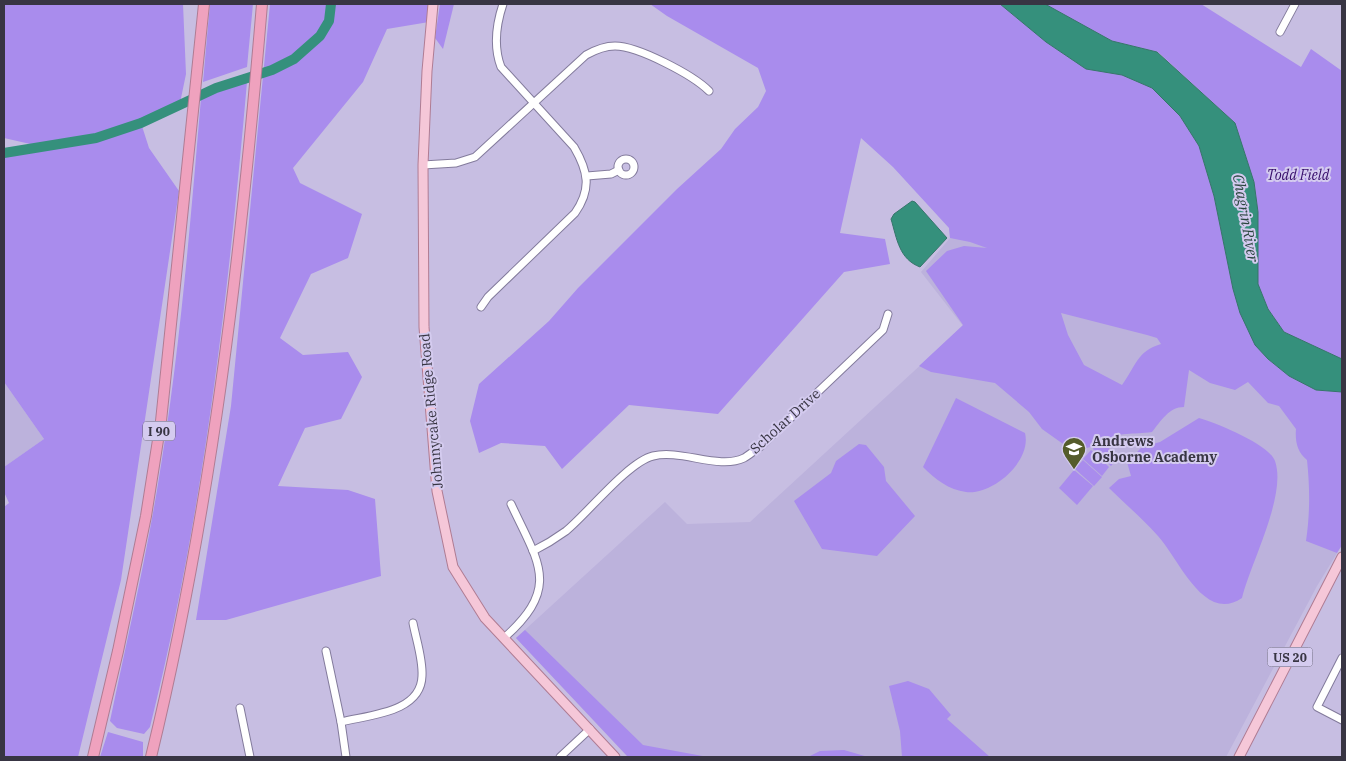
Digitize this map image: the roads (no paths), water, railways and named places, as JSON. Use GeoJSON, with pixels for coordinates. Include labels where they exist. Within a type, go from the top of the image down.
{"type":"FeatureCollection","features":[{"type":"Feature","properties":{"kind":"highway","name":"I 90"},"geometry":{"type":"LineString","coordinates":[[93,757],[118,651],[146,516],[161,421],[204,4]]}},
{"type":"Feature","properties":{"kind":"highway"},"geometry":{"type":"LineString","coordinates":[[151,757],[192,570],[212,449],[232,295],[262,4]]}},
{"type":"Feature","properties":{"kind":"main road","name":"Johnnycake Ridge Road"},"geometry":{"type":"LineString","coordinates":[[433,4],[428,44],[423,165],[424,327],[437,491],[453,567],[485,618],[614,757]]}},
{"type":"Feature","properties":{"kind":"main road","name":"US 20"},"geometry":{"type":"LineString","coordinates":[[1239,757],[1342,557]]}},
{"type":"Feature","properties":{"kind":"street"},"geometry":{"type":"LineString","coordinates":[[482,307],[488,297],[575,214],[583,201],[587,176],[582,160],[574,147],[508,77],[497,56],[497,28],[502,4]]}},
{"type":"Feature","properties":{"kind":"street"},"geometry":{"type":"LineString","coordinates":[[1280,32],[1294,4]]}},
{"type":"Feature","properties":{"kind":"street"},"geometry":{"type":"LineString","coordinates":[[423,165],[456,163],[475,158],[586,55],[608,46],[617,46],[641,52],[697,79],[709,90]]}},
{"type":"Feature","properties":{"kind":"street"},"geometry":{"type":"LineString","coordinates":[[587,176],[619,170]]}},
{"type":"Feature","properties":{"kind":"street","name":"Scholar Drive"},"geometry":{"type":"LineString","coordinates":[[533,551],[549,544],[567,530],[635,466],[651,456],[673,454],[727,461],[742,458],[754,451],[883,330],[888,314]]}},
{"type":"Feature","properties":{"kind":"street"},"geometry":{"type":"LineString","coordinates":[[504,638],[526,616],[536,601],[540,585],[533,551],[511,504]]}},
{"type":"Feature","properties":{"kind":"street"},"geometry":{"type":"LineString","coordinates":[[342,722],[398,708],[415,697],[422,677],[413,623]]}},
{"type":"Feature","properties":{"kind":"street"},"geometry":{"type":"LineString","coordinates":[[326,651],[342,722],[346,757]]}},
{"type":"Feature","properties":{"kind":"street"},"geometry":{"type":"LineString","coordinates":[[1342,658],[1317,707],[1342,720]]}},
{"type":"Feature","properties":{"kind":"street"},"geometry":{"type":"LineString","coordinates":[[240,708],[250,757]]}},
{"type":"Feature","properties":{"kind":"street"},"geometry":{"type":"LineString","coordinates":[[560,757],[590,729]]}},
{"type":"Feature","properties":{"kind":"water","name":"Chagrin River"},"geometry":{"type":"Polygon","coordinates":[[[1000,4],[1045,4],[1112,41],[1157,52],[1235,123],[1254,182],[1258,212],[1258,284],[1268,309],[1284,332],[1342,359],[1342,392],[1316,390],[1289,376],[1268,359],[1255,345],[1240,313],[1233,289],[1214,196],[1199,146],[1180,116],[1152,88],[1122,75],[1086,69],[1046,42],[1000,4]]]}},
{"type":"Feature","properties":{"kind":"water"},"geometry":{"type":"Polygon","coordinates":[[[912,201],[947,238],[920,267],[907,259],[903,254],[891,219],[894,214],[912,201]]]}},
{"type":"Feature","properties":{"kind":"waterway"},"geometry":{"type":"LineString","coordinates":[[4,153],[96,138],[141,123],[216,88],[272,70],[294,59],[320,36],[329,21],[331,4]]}},
{"type":"Feature","properties":{"kind":"place","name":"Andrews Osborne Academy"},"geometry":{"type":"Point","coordinates":[1074,470]}},
{"type":"Feature","properties":{"kind":"park label","name":"Todd Field"},"geometry":{"type":"Point","coordinates":[1298,175]}}]}
